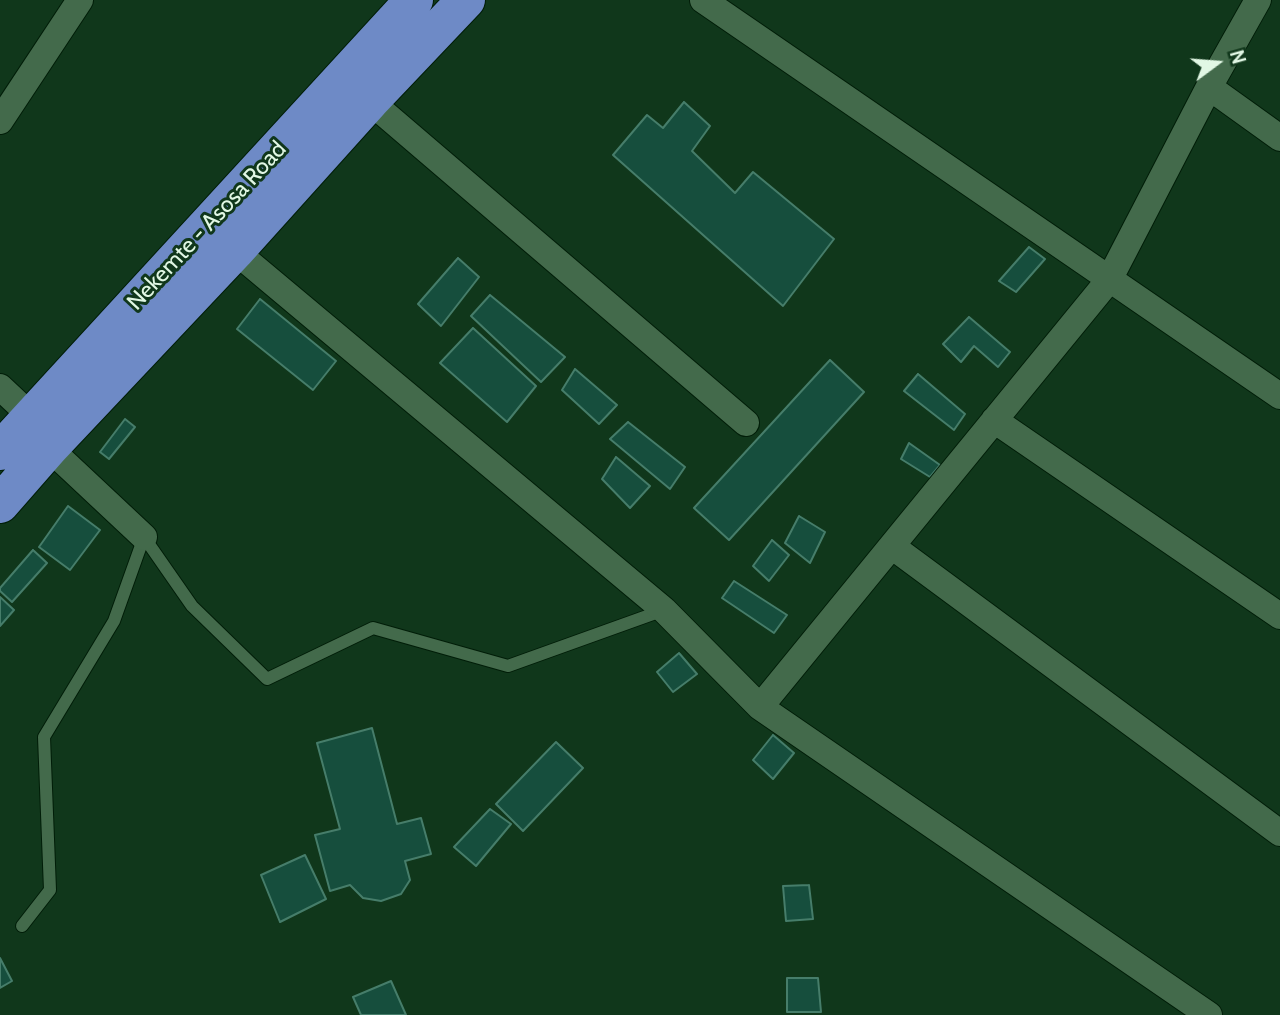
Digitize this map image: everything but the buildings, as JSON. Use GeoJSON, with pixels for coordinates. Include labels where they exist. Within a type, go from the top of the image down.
{"type":"FeatureCollection","features":[{"type":"Feature","properties":{"kind":"highway","name":"Nekemte - Asosa Road"},"geometry":{"type":"LineString","coordinates":[[0,451],[40,432],[357,90],[414,0]]}},
{"type":"Feature","properties":{"kind":"highway"},"geometry":{"type":"LineString","coordinates":[[0,504],[40,432],[235,251],[357,90],[466,0]]}},
{"type":"Feature","properties":{"kind":"street"},"geometry":{"type":"LineString","coordinates":[[0,121],[80,0]]}},
{"type":"Feature","properties":{"kind":"street"},"geometry":{"type":"LineString","coordinates":[[703,0],[1280,396]]}},
{"type":"Feature","properties":{"kind":"street"},"geometry":{"type":"LineString","coordinates":[[760,707],[1110,280],[1209,87],[1258,0]]}},
{"type":"Feature","properties":{"kind":"street"},"geometry":{"type":"LineString","coordinates":[[1209,87],[1280,138]]}},
{"type":"Feature","properties":{"kind":"street"},"geometry":{"type":"LineString","coordinates":[[357,90],[746,423]]}},
{"type":"Feature","properties":{"kind":"street"},"geometry":{"type":"LineString","coordinates":[[235,251],[664,610],[760,707],[1209,1015]]}},
{"type":"Feature","properties":{"kind":"street"},"geometry":{"type":"LineString","coordinates":[[0,387],[40,432],[144,537]]}},
{"type":"Feature","properties":{"kind":"street"},"geometry":{"type":"LineString","coordinates":[[994,420],[1280,616]]}},
{"type":"Feature","properties":{"kind":"street"},"geometry":{"type":"LineString","coordinates":[[893,547],[1280,833]]}},
{"type":"Feature","properties":{"kind":"lane"},"geometry":{"type":"LineString","coordinates":[[144,537],[192,606],[267,679],[373,628],[508,666],[664,610]]}},
{"type":"Feature","properties":{"kind":"lane"},"geometry":{"type":"LineString","coordinates":[[22,926],[50,890],[44,737],[114,621],[144,537]]}}]}
